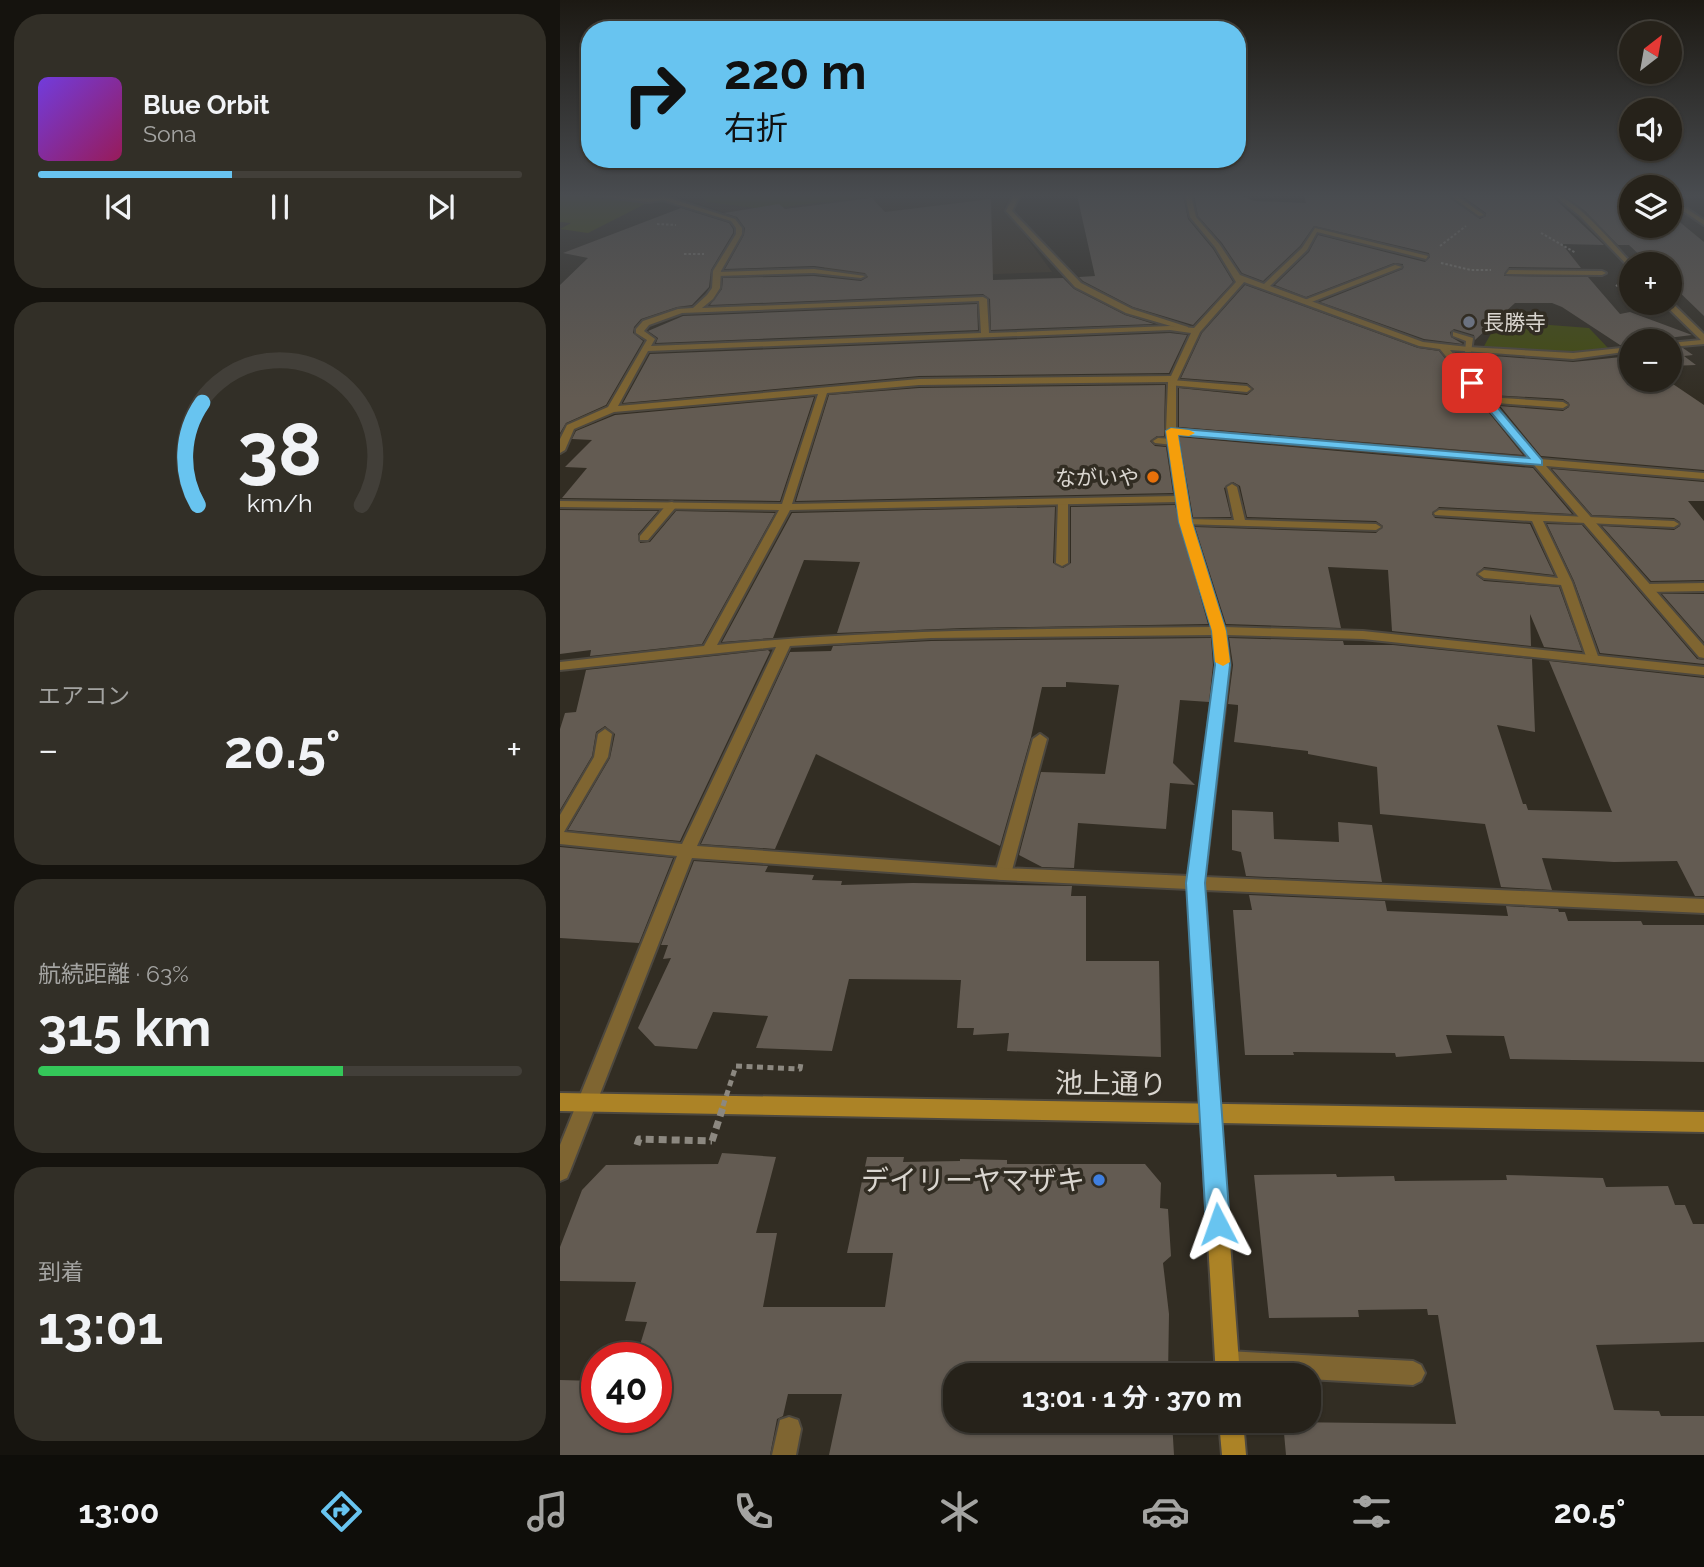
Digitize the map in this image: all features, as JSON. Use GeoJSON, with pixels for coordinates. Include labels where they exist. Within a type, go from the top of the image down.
{"type":"FeatureCollection","features":[{"type":"Feature","properties":{"kind":"main road","name":"池上通り"},"geometry":{"type":"LineString","coordinates":[[560,1102],[1704,1122]]}},
{"type":"Feature","properties":{"kind":"main road"},"geometry":{"type":"LineString","coordinates":[[1210,1114],[1228,1363]]}},
{"type":"Feature","properties":{"kind":"main road"},"geometry":{"type":"LineString","coordinates":[[1232,1433],[1234,1455]]}},
{"type":"Feature","properties":{"kind":"street"},"geometry":{"type":"LineString","coordinates":[[696,308],[709,298],[716,288],[717,274],[722,263]]}},
{"type":"Feature","properties":{"kind":"street"},"geometry":{"type":"LineString","coordinates":[[1057,263],[1078,285],[1129,311],[1191,330]]}},
{"type":"Feature","properties":{"kind":"street"},"geometry":{"type":"LineString","coordinates":[[1210,1114],[1196,883],[1223,665],[1219,631],[1186,522],[1172,437],[1173,381],[1191,330],[1240,282],[1228,263]]}},
{"type":"Feature","properties":{"kind":"street"},"geometry":{"type":"LineString","coordinates":[[1266,286],[1290,263]]}},
{"type":"Feature","properties":{"kind":"street"},"geometry":{"type":"LineString","coordinates":[[1306,301],[1398,267]]}},
{"type":"Feature","properties":{"kind":"street"},"geometry":{"type":"LineString","coordinates":[[717,274],[823,271],[861,276]]}},
{"type":"Feature","properties":{"kind":"street"},"geometry":{"type":"LineString","coordinates":[[1509,272],[1602,274]]}},
{"type":"Feature","properties":{"kind":"street"},"geometry":{"type":"LineString","coordinates":[[1237,277],[1422,344],[1468,351],[1573,356],[1619,350]]}},
{"type":"Feature","properties":{"kind":"street"},"geometry":{"type":"LineString","coordinates":[[612,409],[651,339],[639,331],[646,323],[696,308],[983,299],[985,336]]}},
{"type":"Feature","properties":{"kind":"street"},"geometry":{"type":"LineString","coordinates":[[1679,315],[1704,340]]}},
{"type":"Feature","properties":{"kind":"street"},"geometry":{"type":"LineString","coordinates":[[646,349],[1191,330]]}},
{"type":"Feature","properties":{"kind":"street"},"geometry":{"type":"LineString","coordinates":[[1455,334],[1470,340],[1468,351]]}},
{"type":"Feature","properties":{"kind":"street"},"geometry":{"type":"LineString","coordinates":[[1682,344],[1704,340]]}},
{"type":"Feature","properties":{"kind":"street"},"geometry":{"type":"LineString","coordinates":[[1688,343],[1704,352]]}},
{"type":"Feature","properties":{"kind":"street"},"geometry":{"type":"LineString","coordinates":[[1444,348],[1538,463],[1704,654]]}},
{"type":"Feature","properties":{"kind":"street"},"geometry":{"type":"LineString","coordinates":[[560,450],[565,427],[612,409],[824,388],[995,380],[1173,381],[1247,389]]}},
{"type":"Feature","properties":{"kind":"street"},"geometry":{"type":"LineString","coordinates":[[708,650],[786,507],[824,388]]}},
{"type":"Feature","properties":{"kind":"street"},"geometry":{"type":"LineString","coordinates":[[1486,400],[1563,405]]}},
{"type":"Feature","properties":{"kind":"street"},"geometry":{"type":"LineString","coordinates":[[1158,441],[1172,437],[1704,476]]}},
{"type":"Feature","properties":{"kind":"street"},"geometry":{"type":"LineString","coordinates":[[1232,487],[1241,523]]}},
{"type":"Feature","properties":{"kind":"street"},"geometry":{"type":"LineString","coordinates":[[560,504],[786,507],[1182,499]]}},
{"type":"Feature","properties":{"kind":"street"},"geometry":{"type":"LineString","coordinates":[[1062,563],[1063,502]]}},
{"type":"Feature","properties":{"kind":"street"},"geometry":{"type":"LineString","coordinates":[[644,538],[672,505]]}},
{"type":"Feature","properties":{"kind":"street"},"geometry":{"type":"LineString","coordinates":[[1439,513],[1674,524]]}},
{"type":"Feature","properties":{"kind":"street"},"geometry":{"type":"LineString","coordinates":[[1537,519],[1566,582],[1593,659]]}},
{"type":"Feature","properties":{"kind":"street"},"geometry":{"type":"LineString","coordinates":[[1186,522],[1376,527]]}},
{"type":"Feature","properties":{"kind":"street"},"geometry":{"type":"LineString","coordinates":[[1484,574],[1566,582]]}},
{"type":"Feature","properties":{"kind":"street"},"geometry":{"type":"LineString","coordinates":[[1647,588],[1704,587]]}},
{"type":"Feature","properties":{"kind":"street"},"geometry":{"type":"LineString","coordinates":[[560,666],[785,642],[931,634],[1219,631],[1363,635],[1704,671]]}},
{"type":"Feature","properties":{"kind":"street"},"geometry":{"type":"LineString","coordinates":[[560,1171],[687,851],[785,642]]}},
{"type":"Feature","properties":{"kind":"street"},"geometry":{"type":"LineString","coordinates":[[560,828],[601,757],[604,734]]}},
{"type":"Feature","properties":{"kind":"street"},"geometry":{"type":"LineString","coordinates":[[1003,874],[1040,739]]}},
{"type":"Feature","properties":{"kind":"street"},"geometry":{"type":"LineString","coordinates":[[560,838],[687,851],[1003,874],[1704,906]]}},
{"type":"Feature","properties":{"kind":"street"},"geometry":{"type":"LineString","coordinates":[[1321,1371],[1413,1373]]}},
{"type":"Feature","properties":{"kind":"street"},"geometry":{"type":"LineString","coordinates":[[784,1455],[789,1429]]}},
{"type":"Feature","properties":{"kind":"path"},"geometry":{"type":"LineString","coordinates":[[1442,263],[1471,270],[1509,272]]}},
{"type":"Feature","properties":{"kind":"path"},"geometry":{"type":"LineString","coordinates":[[637,1145],[639,1139],[712,1141],[736,1066],[800,1069],[802,1063]]}},
{"type":"Feature","properties":{"kind":"shaded area"},"geometry":{"type":"Polygon","coordinates":[[[821,263],[1045,263],[1052,272],[868,279],[828,274],[821,263]]]}},
{"type":"Feature","properties":{"kind":"green space"},"geometry":{"type":"Polygon","coordinates":[[[1498,321],[1589,328],[1608,348],[1567,352],[1483,348],[1498,321]]]}},
{"type":"Feature","properties":{"kind":"building"},"geometry":{"type":"Polygon","coordinates":[[[583,263],[715,263],[711,270],[709,287],[692,305],[641,319],[634,327],[633,333],[643,341],[606,405],[566,423],[560,433],[560,285],[583,263]]]}},
{"type":"Feature","properties":{"kind":"building"},"geometry":{"type":"Polygon","coordinates":[[[728,263],[993,263],[993,280],[1063,278],[1074,289],[1125,315],[1154,324],[991,330],[990,299],[983,294],[710,305],[722,289],[723,278],[814,276],[861,281],[868,277],[865,273],[814,266],[725,269],[728,263]]]}},
{"type":"Feature","properties":{"kind":"building"},"geometry":{"type":"Polygon","coordinates":[[[1092,263],[1221,263],[1233,282],[1193,325],[1133,307],[1079,277],[1095,276],[1092,263]]]}},
{"type":"Feature","properties":{"kind":"building"},"geometry":{"type":"Polygon","coordinates":[[[1235,263],[1282,263],[1263,281],[1242,273],[1235,263]]]}},
{"type":"Feature","properties":{"kind":"building"},"geometry":{"type":"Polygon","coordinates":[[[1298,263],[1577,263],[1581,268],[1509,267],[1504,276],[1588,277],[1619,315],[1638,315],[1676,329],[1619,329],[1619,344],[1552,303],[1515,303],[1475,340],[1474,335],[1454,329],[1450,332],[1451,337],[1463,344],[1424,339],[1320,302],[1403,269],[1403,264],[1394,263],[1306,297],[1275,285],[1298,263]]]}},
{"type":"Feature","properties":{"kind":"building"},"geometry":{"type":"Polygon","coordinates":[[[1682,263],[1704,263],[1704,316],[1682,295],[1682,263]]]}},
{"type":"Feature","properties":{"kind":"building"},"geometry":{"type":"Polygon","coordinates":[[[1245,285],[1418,348],[1439,351],[1523,455],[1179,427],[1179,388],[1247,395],[1254,389],[1247,383],[1181,378],[1202,333],[1245,285]]]}},
{"type":"Feature","properties":{"kind":"building"},"geometry":{"type":"Polygon","coordinates":[[[977,304],[978,330],[656,343],[658,338],[648,331],[683,316],[977,304]]]}},
{"type":"Feature","properties":{"kind":"building"},"geometry":{"type":"Polygon","coordinates":[[[1170,333],[1187,335],[1169,373],[919,376],[623,403],[650,354],[1170,333]]]}},
{"type":"Feature","properties":{"kind":"building"},"geometry":{"type":"Polygon","coordinates":[[[1682,348],[1693,355],[1684,356],[1696,365],[1682,366],[1682,348]]]}},
{"type":"Feature","properties":{"kind":"building"},"geometry":{"type":"Polygon","coordinates":[[[1456,353],[1573,362],[1619,357],[1619,392],[1682,390],[1704,405],[1704,470],[1541,456],[1500,406],[1563,411],[1569,407],[1569,403],[1563,399],[1490,395],[1456,353]]]}},
{"type":"Feature","properties":{"kind":"building"},"geometry":{"type":"Polygon","coordinates":[[[1165,385],[1164,436],[1157,436],[1150,441],[1155,446],[1166,447],[1173,493],[796,501],[829,395],[919,388],[1165,385]]]}},
{"type":"Feature","properties":{"kind":"building"},"geometry":{"type":"Polygon","coordinates":[[[814,397],[780,501],[562,498],[587,468],[565,467],[592,440],[572,439],[576,431],[615,415],[814,397]]]}},
{"type":"Feature","properties":{"kind":"building"},"geometry":{"type":"Polygon","coordinates":[[[1179,437],[1533,468],[1572,514],[1439,507],[1432,514],[1435,518],[1530,524],[1554,575],[1484,567],[1476,575],[1484,581],[1559,587],[1582,651],[1544,647],[1530,614],[1531,646],[1392,631],[1388,570],[1328,567],[1341,628],[1226,624],[1195,527],[1376,533],[1383,526],[1376,521],[1247,517],[1240,486],[1233,482],[1224,488],[1231,517],[1193,517],[1179,437]]]}},
{"type":"Feature","properties":{"kind":"building"},"geometry":{"type":"Polygon","coordinates":[[[1552,469],[1704,482],[1704,501],[1688,501],[1704,521],[1704,580],[1651,581],[1602,526],[1674,530],[1680,526],[1680,522],[1674,518],[1592,515],[1552,469]]]}},
{"type":"Feature","properties":{"kind":"building"},"geometry":{"type":"Polygon","coordinates":[[[1175,505],[1208,624],[837,633],[860,562],[804,560],[773,638],[722,642],[792,513],[1055,507],[1053,563],[1063,568],[1071,563],[1071,507],[1175,505]]]}},
{"type":"Feature","properties":{"kind":"building"},"geometry":{"type":"Polygon","coordinates":[[[560,510],[658,511],[638,534],[640,543],[650,542],[676,511],[775,513],[702,644],[590,656],[591,650],[560,654],[560,510]]]}},
{"type":"Feature","properties":{"kind":"building"},"geometry":{"type":"Polygon","coordinates":[[[1547,524],[1582,525],[1697,659],[1704,660],[1704,664],[1600,653],[1574,581],[1547,524]]]}},
{"type":"Feature","properties":{"kind":"building"},"geometry":{"type":"Polygon","coordinates":[[[1662,594],[1704,594],[1704,642],[1662,594]]]}},
{"type":"Feature","properties":{"kind":"building"},"geometry":{"type":"Polygon","coordinates":[[[1211,638],[1213,665],[1209,702],[1180,700],[1173,763],[1195,785],[1170,783],[1166,829],[1078,823],[1074,868],[1042,867],[1019,855],[1041,772],[1105,774],[1119,685],[1066,682],[1066,687],[1042,687],[1031,737],[1000,846],[816,754],[775,849],[701,844],[790,652],[831,651],[833,646],[931,641],[1211,638]]]}},
{"type":"Feature","properties":{"kind":"building"},"geometry":{"type":"Polygon","coordinates":[[[1229,638],[1343,641],[1344,645],[1393,645],[1532,659],[1535,732],[1497,725],[1523,804],[1526,804],[1528,810],[1612,812],[1549,661],[1704,678],[1704,896],[1695,896],[1677,861],[1614,862],[1542,858],[1552,890],[1501,887],[1485,824],[1380,814],[1377,767],[1308,754],[1308,751],[1234,742],[1238,705],[1228,704],[1233,665],[1229,638]]]}},
{"type":"Feature","properties":{"kind":"building"},"geometry":{"type":"Polygon","coordinates":[[[768,650],[770,652],[680,841],[568,830],[610,758],[615,734],[605,726],[596,732],[592,756],[560,810],[560,729],[565,713],[576,712],[586,670],[768,650]]]}},
{"type":"Feature","properties":{"kind":"building"},"geometry":{"type":"Polygon","coordinates":[[[1232,810],[1273,812],[1274,839],[1339,842],[1338,822],[1372,825],[1382,882],[1246,876],[1241,852],[1232,850],[1232,810]]]}},
{"type":"Feature","properties":{"kind":"building"},"geometry":{"type":"Polygon","coordinates":[[[560,847],[673,858],[639,943],[560,938],[560,847]]]}},
{"type":"Feature","properties":{"kind":"building"},"geometry":{"type":"Polygon","coordinates":[[[694,861],[768,866],[765,872],[814,875],[812,880],[842,881],[841,885],[913,883],[1072,886],[1071,896],[1086,896],[1086,961],[1159,961],[1161,1057],[1007,1051],[1009,1033],[973,1035],[974,1028],[957,1028],[961,980],[849,979],[832,1051],[756,1048],[768,1016],[713,1012],[697,1049],[655,1046],[638,1028],[671,958],[663,959],[668,945],[661,945],[694,861]]]}},
{"type":"Feature","properties":{"kind":"building"},"geometry":{"type":"Polygon","coordinates":[[[1249,895],[1385,901],[1387,911],[1508,916],[1506,906],[1558,909],[1559,912],[1565,912],[1568,921],[1641,921],[1643,925],[1704,925],[1704,1062],[1510,1059],[1504,1036],[1446,1035],[1452,1053],[1396,1057],[1395,1053],[1293,1052],[1294,1055],[1245,1055],[1233,910],[1252,910],[1249,895]]]}},
{"type":"Feature","properties":{"kind":"building"},"geometry":{"type":"Polygon","coordinates":[[[722,1153],[776,1157],[756,1233],[777,1233],[763,1307],[885,1307],[893,1253],[847,1253],[867,1157],[904,1157],[903,1162],[960,1159],[1007,1160],[1007,1164],[1145,1164],[1161,1183],[1160,1208],[1168,1209],[1171,1256],[1163,1263],[1169,1314],[1168,1363],[943,1363],[943,1433],[1173,1433],[1174,1455],[829,1455],[842,1394],[788,1394],[783,1416],[777,1419],[770,1455],[560,1455],[560,1380],[581,1381],[581,1433],[672,1433],[672,1342],[641,1342],[647,1322],[625,1321],[636,1282],[560,1281],[560,1247],[582,1190],[606,1165],[718,1164],[722,1153]]]}},
{"type":"Feature","properties":{"kind":"building"},"geometry":{"type":"Polygon","coordinates":[[[1254,1175],[1394,1176],[1395,1181],[1507,1180],[1506,1175],[1603,1178],[1606,1187],[1668,1186],[1675,1205],[1685,1205],[1693,1224],[1704,1224],[1704,1342],[1596,1345],[1614,1410],[1659,1411],[1661,1416],[1704,1416],[1704,1455],[1286,1455],[1284,1433],[1321,1433],[1321,1422],[1456,1424],[1438,1315],[1428,1315],[1427,1309],[1358,1310],[1359,1317],[1269,1318],[1254,1175]]]}},
{"type":"Feature","properties":{"kind":"slow traffic"},"geometry":{"type":"LineString","coordinates":[[1189,433],[1171,431],[1186,522],[1219,631],[1223,662]]}},
{"type":"Feature","properties":{"kind":"place","name":"長勝寺"},"geometry":{"type":"Point","coordinates":[1469,322]}},
{"type":"Feature","properties":{"kind":"place","name":"ながいや"},"geometry":{"type":"Point","coordinates":[1153,477]}},
{"type":"Feature","properties":{"kind":"place","name":"デイリーヤマザキ"},"geometry":{"type":"Point","coordinates":[1099,1180]}},
{"type":"Feature","properties":{"kind":"route"},"geometry":{"type":"LineString","coordinates":[[1218,1224],[1196,883],[1223,665],[1219,631],[1186,522],[1171,431],[1538,463],[1472,383]]}}]}
